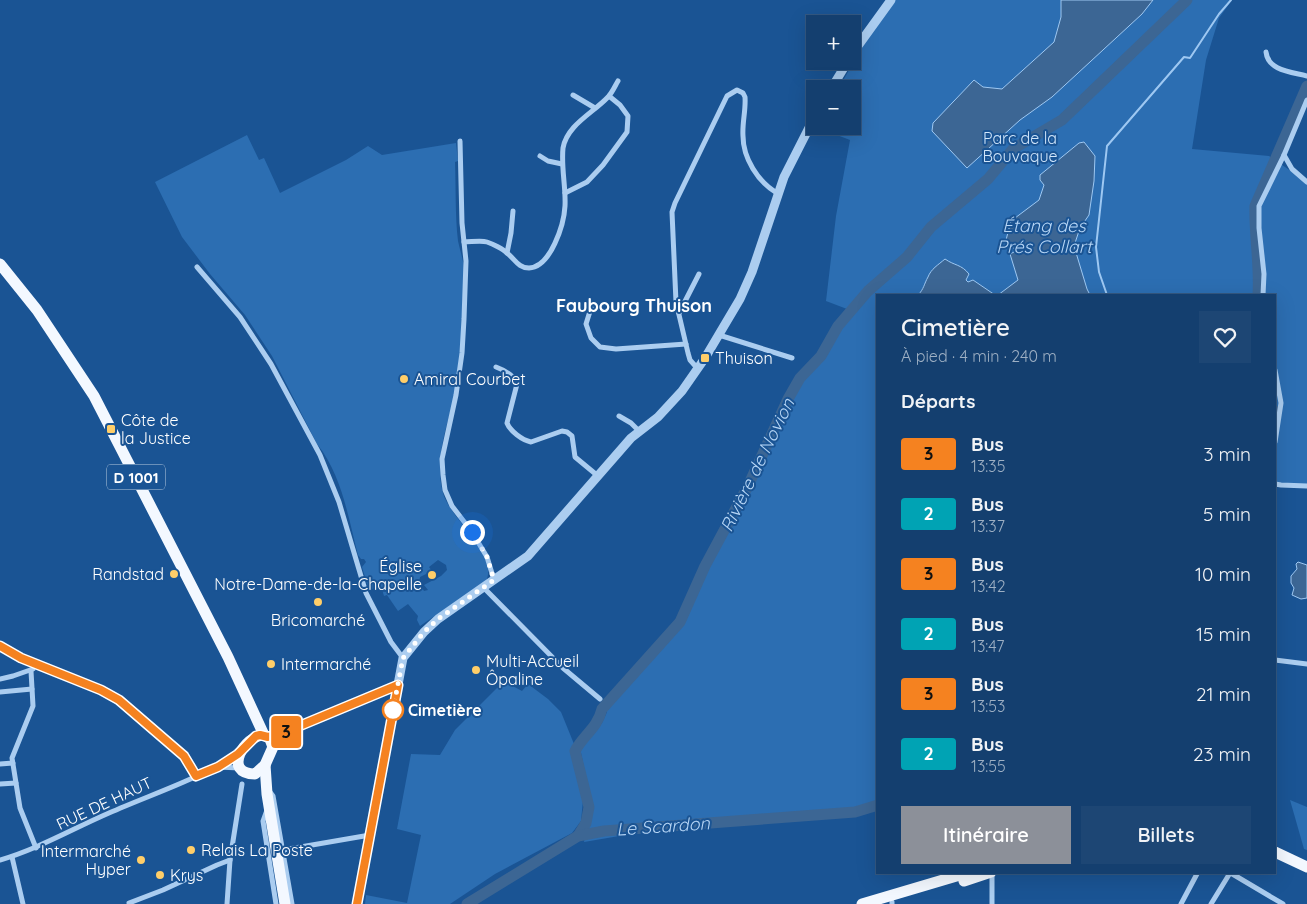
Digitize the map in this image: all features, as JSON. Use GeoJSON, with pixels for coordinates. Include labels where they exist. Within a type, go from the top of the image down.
{"type":"FeatureCollection","features":[{"type":"Feature","properties":{"kind":"main road","name":"D 1001"},"geometry":{"type":"LineString","coordinates":[[0,264],[37,310],[98,404],[232,665],[264,739]]}},
{"type":"Feature","properties":{"kind":"main road"},"geometry":{"type":"LineString","coordinates":[[267,791],[253,774],[244,772],[238,762],[238,754],[264,739],[269,808],[285,904]]}},
{"type":"Feature","properties":{"kind":"main road"},"geometry":{"type":"LineString","coordinates":[[253,774],[265,765]]}},
{"type":"Feature","properties":{"kind":"main road"},"geometry":{"type":"LineString","coordinates":[[1276,852],[1307,867]]}},
{"type":"Feature","properties":{"kind":"main road"},"geometry":{"type":"LineString","coordinates":[[1276,857],[1307,872]]}},
{"type":"Feature","properties":{"kind":"main road"},"geometry":{"type":"LineString","coordinates":[[862,904],[963,874]]}},
{"type":"Feature","properties":{"kind":"main road"},"geometry":{"type":"LineString","coordinates":[[889,903],[985,874]]}},
{"type":"Feature","properties":{"kind":"street"},"geometry":{"type":"LineString","coordinates":[[861,42],[891,0]]}},
{"type":"Feature","properties":{"kind":"street"},"geometry":{"type":"LineString","coordinates":[[1266,52],[1267,59],[1273,67],[1307,76]]}},
{"type":"Feature","properties":{"kind":"street"},"geometry":{"type":"LineString","coordinates":[[464,242],[487,242],[507,253],[520,266],[530,268],[541,264],[549,256],[558,237],[565,208],[562,164],[564,146],[569,134],[584,117],[609,96],[618,81]]}},
{"type":"Feature","properties":{"kind":"street"},"geometry":{"type":"LineString","coordinates":[[698,369],[690,360],[676,302],[672,212],[727,96],[731,92],[736,90],[743,93],[745,97],[744,147],[751,165],[768,188],[778,193]]}},
{"type":"Feature","properties":{"kind":"street"},"geometry":{"type":"LineString","coordinates":[[573,95],[595,108]]}},
{"type":"Feature","properties":{"kind":"street"},"geometry":{"type":"LineString","coordinates":[[565,193],[587,182],[603,165],[627,132],[628,116],[620,105],[609,96]]}},
{"type":"Feature","properties":{"kind":"street"},"geometry":{"type":"LineString","coordinates":[[1263,294],[1264,274],[1259,228],[1259,206],[1284,155],[1307,100]]}},
{"type":"Feature","properties":{"kind":"street"},"geometry":{"type":"LineString","coordinates":[[357,904],[403,658],[424,632],[438,619],[534,550],[631,438],[658,417],[676,399],[698,369],[740,299],[752,272],[778,193],[806,133]]}},
{"type":"Feature","properties":{"kind":"street"},"geometry":{"type":"LineString","coordinates":[[460,141],[462,223],[466,261],[462,353],[456,396],[442,459],[443,474],[445,490],[452,506],[472,532],[487,557],[494,580]]}},
{"type":"Feature","properties":{"kind":"street"},"geometry":{"type":"LineString","coordinates":[[1284,155],[1292,168],[1307,182]]}},
{"type":"Feature","properties":{"kind":"street"},"geometry":{"type":"LineString","coordinates":[[540,156],[548,161],[562,164]]}},
{"type":"Feature","properties":{"kind":"street"},"geometry":{"type":"LineString","coordinates":[[507,253],[513,211]]}},
{"type":"Feature","properties":{"kind":"street"},"geometry":{"type":"LineString","coordinates":[[197,267],[240,317],[271,364],[320,455],[339,502],[366,592],[391,642],[403,658]]}},
{"type":"Feature","properties":{"kind":"street"},"geometry":{"type":"LineString","coordinates":[[678,314],[699,274]]}},
{"type":"Feature","properties":{"kind":"street"},"geometry":{"type":"LineString","coordinates":[[591,308],[586,324],[591,338],[600,347],[616,349],[686,344]]}},
{"type":"Feature","properties":{"kind":"street"},"geometry":{"type":"LineString","coordinates":[[719,335],[792,358]]}},
{"type":"Feature","properties":{"kind":"street"},"geometry":{"type":"LineString","coordinates":[[496,367],[505,371],[517,384],[507,423],[509,428],[526,441],[531,442],[562,431],[567,432],[572,436],[574,457],[598,476]]}},
{"type":"Feature","properties":{"kind":"street"},"geometry":{"type":"LineString","coordinates":[[1276,376],[1281,403],[1276,436]]}},
{"type":"Feature","properties":{"kind":"street"},"geometry":{"type":"LineString","coordinates":[[619,416],[631,423],[639,431]]}},
{"type":"Feature","properties":{"kind":"street"},"geometry":{"type":"LineString","coordinates":[[1276,484],[1307,486]]}},
{"type":"Feature","properties":{"kind":"street"},"geometry":{"type":"LineString","coordinates":[[483,587],[563,668],[600,699]]}},
{"type":"Feature","properties":{"kind":"street"},"geometry":{"type":"LineString","coordinates":[[0,646],[37,665],[101,690],[119,700],[184,756],[196,776]]}},
{"type":"Feature","properties":{"kind":"street"},"geometry":{"type":"LineString","coordinates":[[1276,660],[1307,664]]}},
{"type":"Feature","properties":{"kind":"street"},"geometry":{"type":"LineString","coordinates":[[0,679],[31,670],[37,665]]}},
{"type":"Feature","properties":{"kind":"street"},"geometry":{"type":"LineString","coordinates":[[31,670],[33,706],[12,758],[20,808],[36,848]]}},
{"type":"Feature","properties":{"kind":"street"},"geometry":{"type":"LineString","coordinates":[[264,739],[398,685]]}},
{"type":"Feature","properties":{"kind":"street"},"geometry":{"type":"LineString","coordinates":[[0,692],[32,689]]}},
{"type":"Feature","properties":{"kind":"street","name":"RUE DE HAUT"},"geometry":{"type":"LineString","coordinates":[[0,860],[36,848],[105,815],[218,767],[238,754]]}},
{"type":"Feature","properties":{"kind":"street"},"geometry":{"type":"LineString","coordinates":[[0,764],[13,763]]}},
{"type":"Feature","properties":{"kind":"street","name":"RUE DE HAUT"},"geometry":{"type":"LineString","coordinates":[[218,767],[240,768]]}},
{"type":"Feature","properties":{"kind":"street"},"geometry":{"type":"LineString","coordinates":[[0,784],[16,783]]}},
{"type":"Feature","properties":{"kind":"street"},"geometry":{"type":"LineString","coordinates":[[227,904],[230,860],[242,784]]}},
{"type":"Feature","properties":{"kind":"street"},"geometry":{"type":"LineString","coordinates":[[267,791],[273,796],[292,904]]}},
{"type":"Feature","properties":{"kind":"street"},"geometry":{"type":"LineString","coordinates":[[269,808],[264,814],[263,821],[276,904]]}},
{"type":"Feature","properties":{"kind":"street"},"geometry":{"type":"LineString","coordinates":[[283,850],[370,835]]}},
{"type":"Feature","properties":{"kind":"street"},"geometry":{"type":"LineString","coordinates":[[12,857],[22,904]]}},
{"type":"Feature","properties":{"kind":"street"},"geometry":{"type":"LineString","coordinates":[[129,903],[230,860]]}},
{"type":"Feature","properties":{"kind":"street"},"geometry":{"type":"LineString","coordinates":[[992,874],[992,904]]}},
{"type":"Feature","properties":{"kind":"street"},"geometry":{"type":"LineString","coordinates":[[1182,904],[1197,874]]}},
{"type":"Feature","properties":{"kind":"street"},"geometry":{"type":"LineString","coordinates":[[1211,904],[1229,874]]}},
{"type":"Feature","properties":{"kind":"street"},"geometry":{"type":"LineString","coordinates":[[1232,874],[1283,904]]}},
{"type":"Feature","properties":{"kind":"green space","name":"Parc de la Bouvaque"},"geometry":{"type":"Polygon","coordinates":[[[895,0],[1232,0],[1219,18],[1206,60],[1192,149],[1269,156],[1307,182],[1307,485],[1276,485],[1276,294],[876,294],[876,810],[853,816],[631,834],[584,842],[592,806],[580,748],[602,723],[607,712],[602,706],[677,620],[703,565],[746,485],[786,398],[800,377],[819,356],[847,309],[826,301],[836,216],[850,140],[837,135],[861,135],[861,80],[843,80],[849,70],[861,70],[861,50],[873,29],[895,0]]]}},
{"type":"Feature","properties":{"kind":"green space"},"geometry":{"type":"Polygon","coordinates":[[[247,135],[259,160],[264,158],[280,193],[346,160],[368,146],[382,155],[456,143],[458,161],[455,162],[456,221],[464,276],[461,352],[456,392],[440,459],[440,476],[447,503],[480,548],[486,560],[488,571],[486,581],[420,626],[417,620],[418,616],[408,604],[398,611],[387,595],[384,596],[381,586],[369,590],[362,567],[366,562],[358,555],[343,497],[333,469],[317,444],[272,356],[245,315],[182,237],[155,182],[247,135]],[[438,560],[429,567],[432,571],[420,577],[417,584],[424,591],[428,590],[424,585],[441,576],[447,570],[446,565],[438,560]]]}},
{"type":"Feature","properties":{"kind":"green space"},"geometry":{"type":"Polygon","coordinates":[[[507,683],[522,691],[528,684],[548,699],[561,712],[574,744],[573,762],[583,800],[581,821],[572,833],[495,874],[450,904],[365,904],[366,895],[407,903],[421,835],[397,829],[411,754],[440,755],[455,730],[497,688],[507,683]]]}},
{"type":"Feature","properties":{"kind":"green space"},"geometry":{"type":"Polygon","coordinates":[[[1290,800],[1307,807],[1307,850],[1304,849],[1290,800]]]}},
{"type":"Feature","properties":{"kind":"water"},"geometry":{"type":"Polygon","coordinates":[[[1061,0],[1153,0],[1142,14],[1052,97],[1020,120],[967,168],[932,131],[933,123],[974,80],[983,87],[1002,89],[1054,42],[1061,17],[1061,0]]]}},
{"type":"Feature","properties":{"kind":"water","name":"Étang des Prés Collart"},"geometry":{"type":"Polygon","coordinates":[[[1084,142],[1095,156],[1094,181],[1089,215],[1080,228],[1074,246],[1090,294],[999,294],[1018,280],[1010,254],[1016,251],[1006,240],[1011,221],[1039,200],[1044,185],[1040,180],[1040,175],[1079,143],[1084,142]]]}},
{"type":"Feature","properties":{"kind":"water","name":"Étang des Prés Collart"},"geometry":{"type":"Polygon","coordinates":[[[945,259],[961,267],[969,274],[966,280],[968,282],[973,280],[994,294],[919,294],[935,267],[945,259]]]}},
{"type":"Feature","properties":{"kind":"water"},"geometry":{"type":"Polygon","coordinates":[[[1298,562],[1307,565],[1307,598],[1301,599],[1292,595],[1294,588],[1291,583],[1291,576],[1297,569],[1296,564],[1298,562]]]}},
{"type":"Feature","properties":{"kind":"waterway","name":"Rivière de Novion"},"geometry":{"type":"LineString","coordinates":[[578,836],[586,823],[589,807],[575,751],[594,727],[602,709],[680,622],[705,566],[748,486],[788,399],[800,378],[821,356],[838,326],[868,291],[907,257],[931,227],[988,179],[1013,149],[1062,120],[1187,0]]}},
{"type":"Feature","properties":{"kind":"waterway"},"geometry":{"type":"LineString","coordinates":[[1107,294],[1099,272],[1096,247],[1107,146],[1184,57],[1190,58],[1219,14],[1231,0]]}},
{"type":"Feature","properties":{"kind":"waterway","name":"Le Scardon"},"geometry":{"type":"LineString","coordinates":[[1258,294],[1255,206],[1307,86]]}},
{"type":"Feature","properties":{"kind":"waterway","name":"Le Scardon"},"geometry":{"type":"LineString","coordinates":[[467,904],[578,836],[604,831],[855,812],[876,806]]}},
{"type":"Feature","properties":{"kind":"bus line","name":"3"},"geometry":{"type":"LineString","coordinates":[[0,646],[21,658],[109,693],[184,756],[196,776],[218,767],[238,754],[256,736],[268,737],[285,732],[398,685],[357,904]]}},
{"type":"Feature","properties":{"kind":"place","name":"Thuison"},"geometry":{"type":"Point","coordinates":[705,358]}},
{"type":"Feature","properties":{"kind":"place","name":"Amiral Courbet"},"geometry":{"type":"Point","coordinates":[404,379]}},
{"type":"Feature","properties":{"kind":"place","name":"Côte de la Justice"},"geometry":{"type":"Point","coordinates":[111,429]}},
{"type":"Feature","properties":{"kind":"place","name":"Randstad"},"geometry":{"type":"Point","coordinates":[174,574]}},
{"type":"Feature","properties":{"kind":"place","name":"Église Notre-Dame-de-la-Chapelle"},"geometry":{"type":"Point","coordinates":[432,575]}},
{"type":"Feature","properties":{"kind":"place","name":"Bricomarché"},"geometry":{"type":"Point","coordinates":[318,602]}},
{"type":"Feature","properties":{"kind":"place","name":"Intermarché"},"geometry":{"type":"Point","coordinates":[271,664]}},
{"type":"Feature","properties":{"kind":"place","name":"Multi-Accueil Ôpaline"},"geometry":{"type":"Point","coordinates":[476,670]}},
{"type":"Feature","properties":{"kind":"place","name":"Cimetière"},"geometry":{"type":"Point","coordinates":[393,710]}},
{"type":"Feature","properties":{"kind":"place","name":"Relais La Poste"},"geometry":{"type":"Point","coordinates":[191,850]}},
{"type":"Feature","properties":{"kind":"place","name":"Intermarché Hyper"},"geometry":{"type":"Point","coordinates":[141,860]}},
{"type":"Feature","properties":{"kind":"place","name":"Krys"},"geometry":{"type":"Point","coordinates":[160,875]}},
{"type":"Feature","properties":{"kind":"district","name":"Faubourg Thuison"},"geometry":{"type":"Point","coordinates":[634,305]}},
{"type":"Feature","properties":{"kind":"route"},"geometry":{"type":"LineString","coordinates":[[393,710],[403,658],[424,632],[438,619],[494,580],[487,557],[472,532]]}}]}
